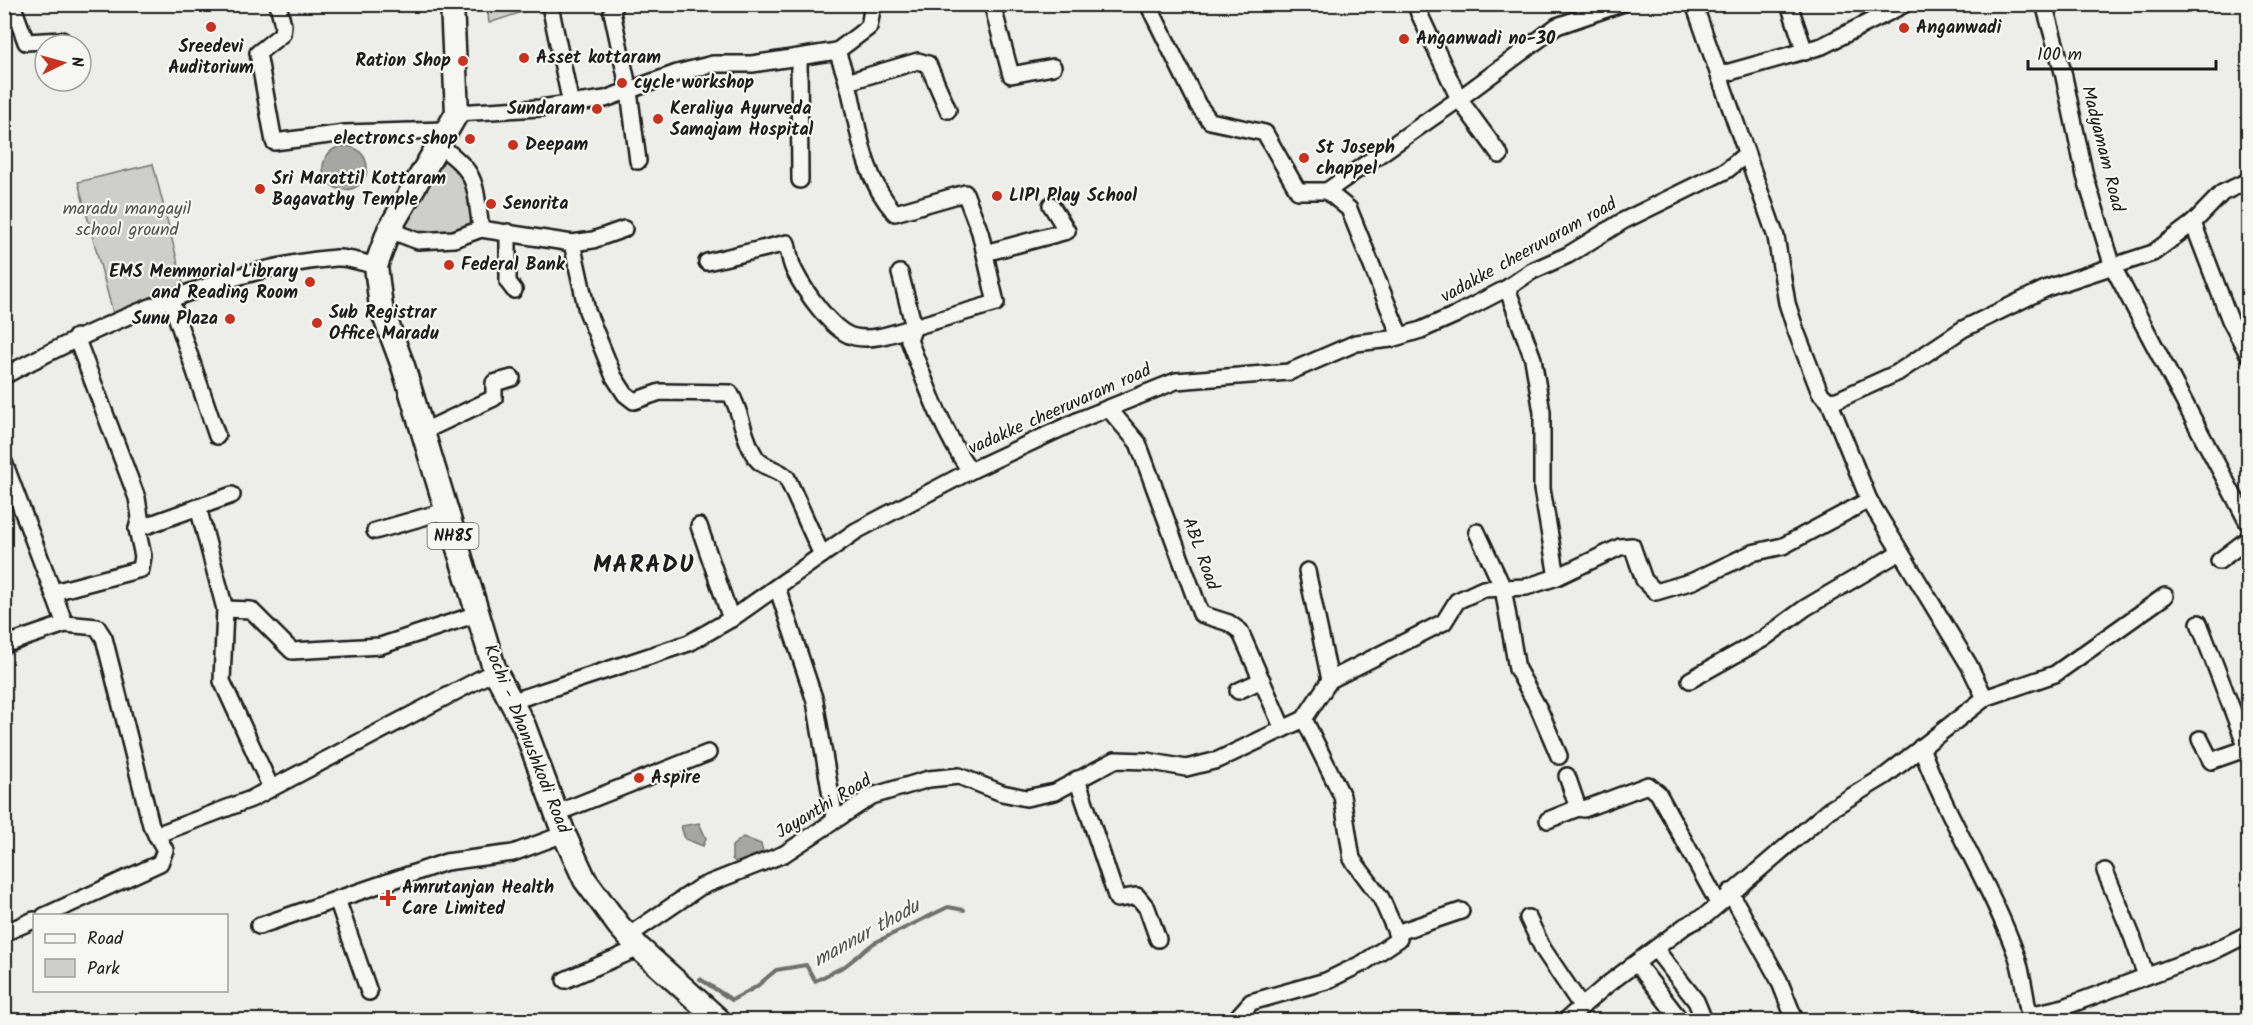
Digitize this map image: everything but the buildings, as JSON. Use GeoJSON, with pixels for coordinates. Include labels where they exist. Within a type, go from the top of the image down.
{"type":"FeatureCollection","features":[{"type":"Feature","properties":{"kind":"highway"},"geometry":{"type":"LineString","coordinates":[[446,129],[452,4]]}},
{"type":"Feature","properties":{"kind":"highway","name":"Kochi - Dhanushkodi Road"},"geometry":{"type":"LineString","coordinates":[[446,129],[389,230],[376,266],[381,307],[403,366],[495,671],[524,726],[560,823],[585,880],[634,942],[719,1020]]}},
{"type":"Feature","properties":{"kind":"street"},"geometry":{"type":"LineString","coordinates":[[12,4],[26,42],[33,42]]}},
{"type":"Feature","properties":{"kind":"street"},"geometry":{"type":"LineString","coordinates":[[278,4],[283,25],[282,34],[258,52],[274,142],[345,133],[446,129],[605,99],[676,74],[714,64],[752,64],[837,51],[869,27],[873,4]]}},
{"type":"Feature","properties":{"kind":"street"},"geometry":{"type":"LineString","coordinates":[[616,4],[612,12],[629,91],[638,161]]}},
{"type":"Feature","properties":{"kind":"street"},"geometry":{"type":"LineString","coordinates":[[992,4],[1011,75],[1053,67]]}},
{"type":"Feature","properties":{"kind":"street"},"geometry":{"type":"LineString","coordinates":[[1148,4],[1198,105],[1210,121],[1265,133],[1298,191],[1327,191],[1557,26],[1621,4]]}},
{"type":"Feature","properties":{"kind":"street"},"geometry":{"type":"LineString","coordinates":[[1694,4],[1776,237],[1787,303],[1820,393],[1829,401],[1869,500],[1969,665],[1985,698]]}},
{"type":"Feature","properties":{"kind":"street"},"geometry":{"type":"LineString","coordinates":[[1789,4],[1804,52]]}},
{"type":"Feature","properties":{"kind":"street"},"geometry":{"type":"LineString","coordinates":[[1719,75],[1804,52],[1836,40],[1905,4]]}},
{"type":"Feature","properties":{"kind":"street","name":"Madyamam Road"},"geometry":{"type":"LineString","coordinates":[[2044,4],[2063,72],[2085,176],[2113,267],[2248,523]]}},
{"type":"Feature","properties":{"kind":"street"},"geometry":{"type":"LineString","coordinates":[[549,6],[571,104]]}},
{"type":"Feature","properties":{"kind":"street"},"geometry":{"type":"LineString","coordinates":[[1418,11],[1458,99],[1500,155]]}},
{"type":"Feature","properties":{"kind":"street"},"geometry":{"type":"LineString","coordinates":[[707,262],[787,243],[793,269],[817,305],[836,328],[853,337],[871,338],[996,303],[985,253],[965,193],[895,213],[880,197],[866,165],[847,82],[837,51]]}},
{"type":"Feature","properties":{"kind":"street"},"geometry":{"type":"LineString","coordinates":[[799,58],[800,180]]}},
{"type":"Feature","properties":{"kind":"street"},"geometry":{"type":"LineString","coordinates":[[847,82],[918,61],[928,64],[948,110]]}},
{"type":"Feature","properties":{"kind":"street"},"geometry":{"type":"LineString","coordinates":[[446,129],[456,157],[471,173],[481,229]]}},
{"type":"Feature","properties":{"kind":"street","name":"vadakke cheeruvaram road"},"geometry":{"type":"LineString","coordinates":[[900,273],[915,327],[909,340],[957,453],[970,471],[1108,408],[1176,381],[1289,372],[1356,343],[1400,336],[1455,315],[1507,288],[1532,271],[1603,236],[1623,220],[1649,210],[1727,170],[1746,154]]}},
{"type":"Feature","properties":{"kind":"street"},"geometry":{"type":"LineString","coordinates":[[1829,401],[1837,400],[1897,373],[1963,329],[2047,288],[2153,253],[2193,223],[2222,193],[2248,182]]}},
{"type":"Feature","properties":{"kind":"street"},"geometry":{"type":"LineString","coordinates":[[1327,191],[1349,209],[1400,336]]}},
{"type":"Feature","properties":{"kind":"street"},"geometry":{"type":"LineString","coordinates":[[985,253],[1067,231],[1052,205]]}},
{"type":"Feature","properties":{"kind":"street"},"geometry":{"type":"LineString","coordinates":[[2193,223],[2223,302],[2248,354]]}},
{"type":"Feature","properties":{"kind":"street"},"geometry":{"type":"LineString","coordinates":[[389,230],[418,241],[437,241],[481,229],[572,243],[593,240],[624,229]]}},
{"type":"Feature","properties":{"kind":"street"},"geometry":{"type":"LineString","coordinates":[[508,232],[508,282],[514,290]]}},
{"type":"Feature","properties":{"kind":"street"},"geometry":{"type":"LineString","coordinates":[[572,243],[587,311],[614,377],[625,394],[634,401],[660,392],[730,393],[750,448],[758,461],[782,472],[788,478],[822,555]]}},
{"type":"Feature","properties":{"kind":"street"},"geometry":{"type":"LineString","coordinates":[[4,376],[76,337],[222,283],[338,258],[376,266]]}},
{"type":"Feature","properties":{"kind":"street"},"geometry":{"type":"LineString","coordinates":[[1507,288],[1533,359],[1542,412],[1542,489],[1557,577]]}},
{"type":"Feature","properties":{"kind":"street"},"geometry":{"type":"LineString","coordinates":[[171,301],[217,436]]}},
{"type":"Feature","properties":{"kind":"street"},"geometry":{"type":"LineString","coordinates":[[54,592],[141,569],[143,556],[137,529],[140,518],[137,498],[76,337]]}},
{"type":"Feature","properties":{"kind":"street"},"geometry":{"type":"LineString","coordinates":[[422,432],[494,398],[494,383],[512,378]]}},
{"type":"Feature","properties":{"kind":"street","name":"ABL Road"},"geometry":{"type":"LineString","coordinates":[[1108,408],[1138,443],[1201,614],[1229,623],[1240,631],[1283,729]]}},
{"type":"Feature","properties":{"kind":"street"},"geometry":{"type":"LineString","coordinates":[[4,462],[65,624]]}},
{"type":"Feature","properties":{"kind":"street"},"geometry":{"type":"LineString","coordinates":[[510,702],[618,664],[689,643],[731,619],[856,531],[970,471]]}},
{"type":"Feature","properties":{"kind":"street"},"geometry":{"type":"LineString","coordinates":[[137,529],[232,495]]}},
{"type":"Feature","properties":{"kind":"street"},"geometry":{"type":"LineString","coordinates":[[1235,1020],[1251,1002],[1326,981],[1363,963],[1399,939],[1381,898],[1352,859],[1342,796],[1304,718],[1330,680],[1443,622],[1457,601],[1483,589],[1526,587],[1557,577],[1620,547],[1632,546],[1644,580],[1656,592],[1693,581],[1752,553],[1783,546],[1869,500]]}},
{"type":"Feature","properties":{"kind":"street"},"geometry":{"type":"LineString","coordinates":[[198,507],[225,609],[222,681],[271,788]]}},
{"type":"Feature","properties":{"kind":"street"},"geometry":{"type":"LineString","coordinates":[[375,531],[445,511]]}},
{"type":"Feature","properties":{"kind":"street"},"geometry":{"type":"LineString","coordinates":[[699,526],[731,619]]}},
{"type":"Feature","properties":{"kind":"street"},"geometry":{"type":"LineString","coordinates":[[1477,532],[1503,588],[1517,669],[1539,710],[1559,756]]}},
{"type":"Feature","properties":{"kind":"street"},"geometry":{"type":"LineString","coordinates":[[2219,561],[2248,539]]}},
{"type":"Feature","properties":{"kind":"street"},"geometry":{"type":"LineString","coordinates":[[1690,680],[1763,639],[1805,608],[1900,552]]}},
{"type":"Feature","properties":{"kind":"street"},"geometry":{"type":"LineString","coordinates":[[1307,571],[1330,680]]}},
{"type":"Feature","properties":{"kind":"street"},"geometry":{"type":"LineString","coordinates":[[777,586],[815,701],[835,820]]}},
{"type":"Feature","properties":{"kind":"street"},"geometry":{"type":"LineString","coordinates":[[1566,1020],[1718,903],[1829,810],[1885,776],[1985,698],[2055,674],[2165,596]]}},
{"type":"Feature","properties":{"kind":"street"},"geometry":{"type":"LineString","coordinates":[[225,609],[251,610],[292,651],[381,646],[477,614]]}},
{"type":"Feature","properties":{"kind":"street"},"geometry":{"type":"LineString","coordinates":[[2199,623],[2248,749],[2211,761],[2200,739]]}},
{"type":"Feature","properties":{"kind":"street"},"geometry":{"type":"LineString","coordinates":[[4,645],[65,624],[97,627],[104,638],[151,825],[165,850],[160,863],[46,914]]}},
{"type":"Feature","properties":{"kind":"street"},"geometry":{"type":"LineString","coordinates":[[156,835],[220,812],[271,788],[495,671]]}},
{"type":"Feature","properties":{"kind":"street"},"geometry":{"type":"LineString","coordinates":[[1238,691],[1262,680]]}},
{"type":"Feature","properties":{"kind":"street","name":"Jayanthi Road"},"geometry":{"type":"LineString","coordinates":[[566,980],[634,942],[700,887],[784,854],[872,796],[929,779],[959,776],[1002,793],[1026,798],[1055,792],[1114,760],[1147,761],[1186,768],[1224,758],[1304,718]]}},
{"type":"Feature","properties":{"kind":"street"},"geometry":{"type":"LineString","coordinates":[[1921,747],[1931,775],[1984,880],[2018,958],[2028,1018],[2064,1007],[2212,952],[2248,934]]}},
{"type":"Feature","properties":{"kind":"street"},"geometry":{"type":"LineString","coordinates":[[259,926],[446,862],[513,853],[560,823],[708,753]]}},
{"type":"Feature","properties":{"kind":"street"},"geometry":{"type":"LineString","coordinates":[[1567,776],[1578,808]]}},
{"type":"Feature","properties":{"kind":"street"},"geometry":{"type":"LineString","coordinates":[[1077,779],[1117,899],[1137,896],[1147,908],[1158,939]]}},
{"type":"Feature","properties":{"kind":"street"},"geometry":{"type":"LineString","coordinates":[[1548,820],[1648,785],[1658,793],[1718,903]]}},
{"type":"Feature","properties":{"kind":"street"},"geometry":{"type":"LineString","coordinates":[[2105,871],[2146,976]]}},
{"type":"Feature","properties":{"kind":"street"},"geometry":{"type":"LineString","coordinates":[[1730,892],[1779,980],[1795,1020]]}},
{"type":"Feature","properties":{"kind":"street"},"geometry":{"type":"LineString","coordinates":[[337,899],[369,992]]}},
{"type":"Feature","properties":{"kind":"street"},"geometry":{"type":"LineString","coordinates":[[1396,933],[1461,911]]}},
{"type":"Feature","properties":{"kind":"street"},"geometry":{"type":"LineString","coordinates":[[1528,918],[1543,948],[1582,1007]]}},
{"type":"Feature","properties":{"kind":"street"},"geometry":{"type":"LineString","coordinates":[[4,933],[33,920]]}},
{"type":"Feature","properties":{"kind":"street"},"geometry":{"type":"LineString","coordinates":[[1656,950],[1696,1001],[1704,1020]]}},
{"type":"Feature","properties":{"kind":"street"},"geometry":{"type":"LineString","coordinates":[[1637,964],[1678,1017]]}},
{"type":"Feature","properties":{"kind":"green space"},"geometry":{"type":"Polygon","coordinates":[[[487,5],[533,5],[534,8],[489,23],[487,5]]]}},
{"type":"Feature","properties":{"kind":"green space"},"geometry":{"type":"Polygon","coordinates":[[[450,157],[462,168],[478,216],[460,232],[443,238],[402,228],[442,158],[450,157]]]}},
{"type":"Feature","properties":{"kind":"green space","name":"maradu mangayil school ground"},"geometry":{"type":"Polygon","coordinates":[[[153,164],[184,287],[113,313],[78,182],[153,164]]]}},
{"type":"Feature","properties":{"kind":"shaded area"},"geometry":{"type":"Polygon","coordinates":[[[345,146],[354,147],[361,152],[366,159],[366,177],[361,184],[354,189],[345,190],[336,189],[329,184],[324,177],[323,168],[324,159],[329,152],[336,147],[345,146]]]}},
{"type":"Feature","properties":{"kind":"shaded area"},"geometry":{"type":"Polygon","coordinates":[[[699,823],[706,838],[703,846],[685,839],[681,826],[699,823]]]}},
{"type":"Feature","properties":{"kind":"shaded area"},"geometry":{"type":"Polygon","coordinates":[[[743,837],[761,844],[764,855],[742,867],[732,859],[732,846],[743,837]]]}},
{"type":"Feature","properties":{"kind":"waterway","name":"mannur thodu"},"geometry":{"type":"LineString","coordinates":[[700,979],[732,1000],[756,987],[776,970],[806,965],[815,981],[845,966],[874,943],[948,907],[964,910]]}},
{"type":"Feature","properties":{"kind":"place","name":"Sreedevi Auditorium"},"geometry":{"type":"Point","coordinates":[211,27]}},
{"type":"Feature","properties":{"kind":"place","name":"Anganwadi"},"geometry":{"type":"Point","coordinates":[1904,28]}},
{"type":"Feature","properties":{"kind":"place","name":"Anganwadi no-30"},"geometry":{"type":"Point","coordinates":[1404,39]}},
{"type":"Feature","properties":{"kind":"place","name":"Asset kottaram"},"geometry":{"type":"Point","coordinates":[524,58]}},
{"type":"Feature","properties":{"kind":"place","name":"Ration Shop"},"geometry":{"type":"Point","coordinates":[463,61]}},
{"type":"Feature","properties":{"kind":"place","name":"cycle workshop"},"geometry":{"type":"Point","coordinates":[622,83]}},
{"type":"Feature","properties":{"kind":"place","name":"Sundaram"},"geometry":{"type":"Point","coordinates":[597,109]}},
{"type":"Feature","properties":{"kind":"place","name":"Keraliya Ayurveda Samajam Hospital"},"geometry":{"type":"Point","coordinates":[658,119]}},
{"type":"Feature","properties":{"kind":"place","name":"electroncs shop"},"geometry":{"type":"Point","coordinates":[470,139]}},
{"type":"Feature","properties":{"kind":"place","name":"Deepam"},"geometry":{"type":"Point","coordinates":[513,145]}},
{"type":"Feature","properties":{"kind":"place","name":"St Joseph chappel"},"geometry":{"type":"Point","coordinates":[1304,158]}},
{"type":"Feature","properties":{"kind":"place","name":"Sri Marattil Kottaram Bagavathy Temple"},"geometry":{"type":"Point","coordinates":[260,189]}},
{"type":"Feature","properties":{"kind":"place","name":"LIPI Play School"},"geometry":{"type":"Point","coordinates":[997,196]}},
{"type":"Feature","properties":{"kind":"place","name":"Senorita"},"geometry":{"type":"Point","coordinates":[491,204]}},
{"type":"Feature","properties":{"kind":"place","name":"Federal Bank"},"geometry":{"type":"Point","coordinates":[449,265]}},
{"type":"Feature","properties":{"kind":"place","name":"EMS Memmorial Library and Reading Room"},"geometry":{"type":"Point","coordinates":[310,282]}},
{"type":"Feature","properties":{"kind":"place","name":"Sunu Plaza"},"geometry":{"type":"Point","coordinates":[230,319]}},
{"type":"Feature","properties":{"kind":"place","name":"Sub Registrar Office Maradu"},"geometry":{"type":"Point","coordinates":[317,323]}},
{"type":"Feature","properties":{"kind":"place","name":"Aspire"},"geometry":{"type":"Point","coordinates":[639,778]}},
{"type":"Feature","properties":{"kind":"place","name":"Amrutanjan Health Care Limited"},"geometry":{"type":"Point","coordinates":[388,898]}},
{"type":"Feature","properties":{"kind":"district","name":"MARADU"},"geometry":{"type":"Point","coordinates":[644,565]}}]}
